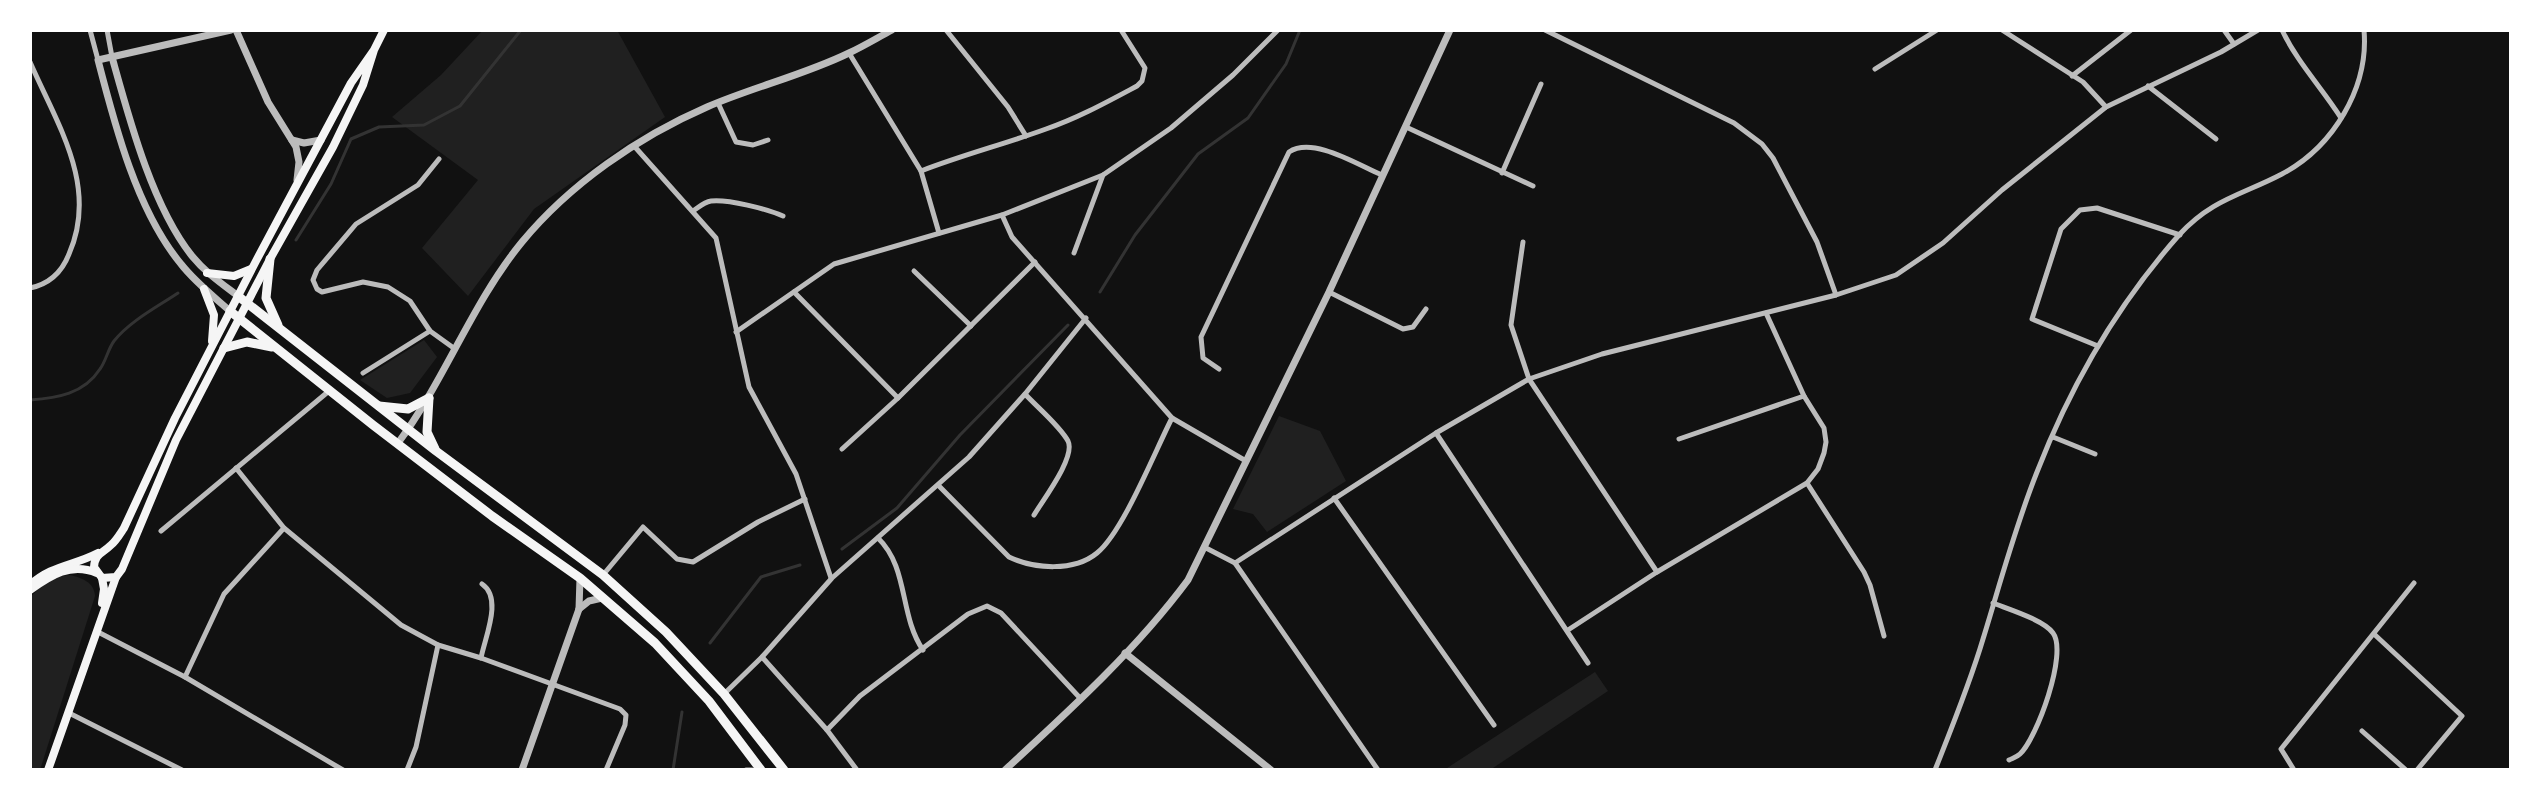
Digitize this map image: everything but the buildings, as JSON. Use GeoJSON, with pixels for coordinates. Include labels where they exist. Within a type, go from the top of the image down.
{"type":"FeatureCollection","features":[{"type":"Feature","properties":{"kind":"highway"},"geometry":{"type":"LineString","coordinates":[[270,259],[266,298],[281,332]]}},
{"type":"Feature","properties":{"kind":"highway"},"geometry":{"type":"LineString","coordinates":[[238,296],[436,451],[603,575],[666,632],[724,694],[784,770]]}},
{"type":"Feature","properties":{"kind":"highway"},"geometry":{"type":"LineString","coordinates":[[230,311],[492,516],[580,578],[655,643],[709,701],[761,770]]}},
{"type":"Feature","properties":{"kind":"highway"},"geometry":{"type":"LineString","coordinates":[[224,348],[247,342],[279,349]]}},
{"type":"Feature","properties":{"kind":"highway"},"geometry":{"type":"LineString","coordinates":[[376,405],[403,410],[429,398],[427,432],[436,451]]}},
{"type":"Feature","properties":{"kind":"main road"},"geometry":{"type":"LineString","coordinates":[[30,588],[57,566],[80,561],[114,544],[175,418],[289,198],[351,83],[384,30]]}},
{"type":"Feature","properties":{"kind":"main road"},"geometry":{"type":"LineString","coordinates":[[48,770],[118,576],[176,440],[270,259],[333,147],[363,85],[374,50]]}},
{"type":"Feature","properties":{"kind":"main road"},"geometry":{"type":"LineString","coordinates":[[207,273],[238,276],[249,271],[256,261]]}},
{"type":"Feature","properties":{"kind":"main road"},"geometry":{"type":"LineString","coordinates":[[204,289],[214,315],[210,350]]}},
{"type":"Feature","properties":{"kind":"main road"},"geometry":{"type":"LineString","coordinates":[[102,552],[118,553],[123,564]]}},
{"type":"Feature","properties":{"kind":"main road"},"geometry":{"type":"LineString","coordinates":[[97,631],[104,589],[94,567],[102,552]]}},
{"type":"Feature","properties":{"kind":"main road"},"geometry":{"type":"LineString","coordinates":[[30,588],[62,570],[80,569],[118,576]]}},
{"type":"Feature","properties":{"kind":"street"},"geometry":{"type":"LineString","coordinates":[[90,30],[116,124],[146,204],[179,263],[230,311]]}},
{"type":"Feature","properties":{"kind":"street"},"geometry":{"type":"LineString","coordinates":[[107,30],[135,135],[164,206],[179,236],[207,273],[238,296]]}},
{"type":"Feature","properties":{"kind":"street"},"geometry":{"type":"LineString","coordinates":[[98,60],[234,30],[268,102],[298,154],[298,180],[289,198]]}},
{"type":"Feature","properties":{"kind":"street"},"geometry":{"type":"LineString","coordinates":[[398,443],[429,398],[510,259],[542,219],[577,185],[635,147],[718,103],[849,53],[892,30]]}},
{"type":"Feature","properties":{"kind":"street"},"geometry":{"type":"LineString","coordinates":[[946,30],[1008,107],[1026,136]]}},
{"type":"Feature","properties":{"kind":"street"},"geometry":{"type":"LineString","coordinates":[[921,171],[1091,111],[1137,86],[1145,74],[1142,61],[1121,30]]}},
{"type":"Feature","properties":{"kind":"street"},"geometry":{"type":"LineString","coordinates":[[736,332],[834,264],[1002,215],[1103,175],[1171,128],[1233,75],[1278,30]]}},
{"type":"Feature","properties":{"kind":"street"},"geometry":{"type":"LineString","coordinates":[[1005,770],[1125,653],[1169,606],[1188,580],[1329,292],[1450,30]]}},
{"type":"Feature","properties":{"kind":"street"},"geometry":{"type":"LineString","coordinates":[[1545,30],[1734,123],[1762,144],[1788,183],[1817,242],[1836,295]]}},
{"type":"Feature","properties":{"kind":"street"},"geometry":{"type":"LineString","coordinates":[[1875,69],[1937,30]]}},
{"type":"Feature","properties":{"kind":"street"},"geometry":{"type":"LineString","coordinates":[[2002,30],[2093,91],[2106,107]]}},
{"type":"Feature","properties":{"kind":"street"},"geometry":{"type":"LineString","coordinates":[[2072,76],[2131,30]]}},
{"type":"Feature","properties":{"kind":"street"},"geometry":{"type":"LineString","coordinates":[[2224,30],[2234,44]]}},
{"type":"Feature","properties":{"kind":"street"},"geometry":{"type":"LineString","coordinates":[[1235,563],[1436,433],[1529,379],[1602,354],[1836,295],[1896,275],[1921,260],[2106,107],[2258,30]]}},
{"type":"Feature","properties":{"kind":"street"},"geometry":{"type":"LineString","coordinates":[[2282,30],[2308,73],[2322,87],[2342,118]]}},
{"type":"Feature","properties":{"kind":"street"},"geometry":{"type":"LineString","coordinates":[[1935,770],[1983,640],[2037,472],[2098,346],[2194,220],[2221,201],[2283,174],[2329,137],[2342,118],[2362,72],[2364,30]]}},
{"type":"Feature","properties":{"kind":"street"},"geometry":{"type":"LineString","coordinates":[[849,53],[921,171],[939,233]]}},
{"type":"Feature","properties":{"kind":"street"},"geometry":{"type":"LineString","coordinates":[[30,62],[71,155],[80,186],[81,216],[64,267],[44,285],[30,288]]}},
{"type":"Feature","properties":{"kind":"street"},"geometry":{"type":"LineString","coordinates":[[1502,173],[1541,84]]}},
{"type":"Feature","properties":{"kind":"street"},"geometry":{"type":"LineString","coordinates":[[2148,86],[2216,139]]}},
{"type":"Feature","properties":{"kind":"street"},"geometry":{"type":"LineString","coordinates":[[718,103],[736,142],[746,146],[768,140]]}},
{"type":"Feature","properties":{"kind":"street"},"geometry":{"type":"LineString","coordinates":[[1406,127],[1533,186]]}},
{"type":"Feature","properties":{"kind":"street"},"geometry":{"type":"LineString","coordinates":[[292,140],[317,142],[324,134]]}},
{"type":"Feature","properties":{"kind":"street"},"geometry":{"type":"LineString","coordinates":[[1219,369],[1203,358],[1201,337],[1289,152],[1305,146],[1317,148],[1382,175]]}},
{"type":"Feature","properties":{"kind":"street"},"geometry":{"type":"LineString","coordinates":[[635,147],[710,230],[719,248],[749,387],[796,474],[832,578]]}},
{"type":"Feature","properties":{"kind":"street"},"geometry":{"type":"LineString","coordinates":[[439,159],[418,185],[352,229],[314,277],[317,289],[326,291],[363,282],[388,287],[410,301],[430,331],[455,349]]}},
{"type":"Feature","properties":{"kind":"street"},"geometry":{"type":"LineString","coordinates":[[1074,253],[1103,175]]}},
{"type":"Feature","properties":{"kind":"street"},"geometry":{"type":"LineString","coordinates":[[693,211],[704,203],[714,201],[783,216]]}},
{"type":"Feature","properties":{"kind":"street"},"geometry":{"type":"LineString","coordinates":[[2098,346],[2032,319],[2061,229],[2080,210],[2097,208],[2180,235]]}},
{"type":"Feature","properties":{"kind":"street"},"geometry":{"type":"LineString","coordinates":[[1002,215],[1012,237],[1172,418],[1247,461]]}},
{"type":"Feature","properties":{"kind":"street"},"geometry":{"type":"LineString","coordinates":[[1523,242],[1511,325],[1529,379],[1657,572]]}},
{"type":"Feature","properties":{"kind":"street"},"geometry":{"type":"LineString","coordinates":[[842,449],[1035,262]]}},
{"type":"Feature","properties":{"kind":"street"},"geometry":{"type":"LineString","coordinates":[[914,271],[971,326]]}},
{"type":"Feature","properties":{"kind":"street"},"geometry":{"type":"LineString","coordinates":[[794,292],[898,398]]}},
{"type":"Feature","properties":{"kind":"street"},"geometry":{"type":"LineString","coordinates":[[1329,292],[1403,329],[1413,327],[1426,309]]}},
{"type":"Feature","properties":{"kind":"street"},"geometry":{"type":"LineString","coordinates":[[1568,630],[1657,572],[1807,483],[1818,469],[1826,442],[1820,419],[1804,396],[1766,313]]}},
{"type":"Feature","properties":{"kind":"street"},"geometry":{"type":"LineString","coordinates":[[724,694],[762,657],[832,578],[969,457],[1086,318]]}},
{"type":"Feature","properties":{"kind":"street"},"geometry":{"type":"LineString","coordinates":[[363,373],[430,331]]}},
{"type":"Feature","properties":{"kind":"street"},"geometry":{"type":"LineString","coordinates":[[161,531],[330,390]]}},
{"type":"Feature","properties":{"kind":"street"},"geometry":{"type":"LineString","coordinates":[[1025,394],[1065,437],[1070,447],[1067,459],[1034,515]]}},
{"type":"Feature","properties":{"kind":"street"},"geometry":{"type":"LineString","coordinates":[[1679,439],[1804,396]]}},
{"type":"Feature","properties":{"kind":"street"},"geometry":{"type":"LineString","coordinates":[[939,486],[998,547],[1021,563],[1059,566],[1078,562],[1096,554],[1112,537],[1172,418]]}},
{"type":"Feature","properties":{"kind":"street"},"geometry":{"type":"LineString","coordinates":[[1436,433],[1588,663]]}},
{"type":"Feature","properties":{"kind":"street"},"geometry":{"type":"LineString","coordinates":[[2053,437],[2095,454]]}},
{"type":"Feature","properties":{"kind":"street"},"geometry":{"type":"LineString","coordinates":[[236,468],[284,528],[401,625],[438,645],[620,709],[626,715],[625,725],[606,770]]}},
{"type":"Feature","properties":{"kind":"street"},"geometry":{"type":"LineString","coordinates":[[1807,483],[1864,572],[1884,636]]}},
{"type":"Feature","properties":{"kind":"street"},"geometry":{"type":"LineString","coordinates":[[1334,498],[1494,725]]}},
{"type":"Feature","properties":{"kind":"street"},"geometry":{"type":"LineString","coordinates":[[603,575],[643,527],[677,559],[693,562],[758,522],[805,499]]}},
{"type":"Feature","properties":{"kind":"street"},"geometry":{"type":"LineString","coordinates":[[185,677],[224,594],[284,528]]}},
{"type":"Feature","properties":{"kind":"street"},"geometry":{"type":"LineString","coordinates":[[878,538],[890,549],[896,562],[906,617],[923,650]]}},
{"type":"Feature","properties":{"kind":"street"},"geometry":{"type":"LineString","coordinates":[[1206,548],[1235,563],[1378,770]]}},
{"type":"Feature","properties":{"kind":"street"},"geometry":{"type":"LineString","coordinates":[[522,770],[579,609],[580,578]]}},
{"type":"Feature","properties":{"kind":"street"},"geometry":{"type":"LineString","coordinates":[[2294,770],[2281,749],[2414,583]]}},
{"type":"Feature","properties":{"kind":"street"},"geometry":{"type":"LineString","coordinates":[[481,658],[492,604],[491,594],[482,584]]}},
{"type":"Feature","properties":{"kind":"street"},"geometry":{"type":"LineString","coordinates":[[579,609],[589,601],[602,598]]}},
{"type":"Feature","properties":{"kind":"street"},"geometry":{"type":"LineString","coordinates":[[1993,603],[2042,624],[2053,633],[2058,646],[2042,716],[2021,753],[2009,760]]}},
{"type":"Feature","properties":{"kind":"street"},"geometry":{"type":"LineString","coordinates":[[827,730],[860,696],[975,610],[992,607],[1080,698]]}},
{"type":"Feature","properties":{"kind":"street"},"geometry":{"type":"LineString","coordinates":[[97,631],[185,677],[343,770]]}},
{"type":"Feature","properties":{"kind":"street"},"geometry":{"type":"LineString","coordinates":[[2374,634],[2462,716],[2417,770]]}},
{"type":"Feature","properties":{"kind":"street"},"geometry":{"type":"LineString","coordinates":[[407,770],[416,747],[438,645]]}},
{"type":"Feature","properties":{"kind":"street"},"geometry":{"type":"LineString","coordinates":[[1125,653],[1271,770]]}},
{"type":"Feature","properties":{"kind":"street"},"geometry":{"type":"LineString","coordinates":[[762,657],[827,730],[857,770]]}},
{"type":"Feature","properties":{"kind":"street"},"geometry":{"type":"LineString","coordinates":[[68,713],[182,770]]}},
{"type":"Feature","properties":{"kind":"street"},"geometry":{"type":"LineString","coordinates":[[2362,731],[2406,770]]}},
{"type":"Feature","properties":{"kind":"shaded area"},"geometry":{"type":"Polygon","coordinates":[[[483,30],[617,30],[665,117],[534,209],[468,296],[422,248],[478,180],[392,117],[441,75],[483,30]]]}},
{"type":"Feature","properties":{"kind":"shaded area"},"geometry":{"type":"Polygon","coordinates":[[[424,340],[437,357],[410,393],[387,398],[360,380],[424,340]]]}},
{"type":"Feature","properties":{"kind":"shaded area"},"geometry":{"type":"Polygon","coordinates":[[[1279,416],[1320,431],[1346,481],[1267,532],[1253,514],[1233,509],[1279,416]]]}},
{"type":"Feature","properties":{"kind":"shaded area"},"geometry":{"type":"Polygon","coordinates":[[[70,575],[90,584],[95,596],[40,770],[30,770],[30,597],[43,585],[70,575]]]}},
{"type":"Feature","properties":{"kind":"shaded area"},"geometry":{"type":"Polygon","coordinates":[[[1595,672],[1608,691],[1490,770],[1444,770],[1595,672]]]}},
{"type":"Feature","properties":{"kind":"waterway"},"geometry":{"type":"LineString","coordinates":[[296,240],[331,184],[351,139],[379,127],[424,125],[460,106],[521,30]]}},
{"type":"Feature","properties":{"kind":"waterway"},"geometry":{"type":"LineString","coordinates":[[1100,292],[1135,235],[1198,154],[1248,118],[1286,64],[1300,30]]}},
{"type":"Feature","properties":{"kind":"waterway"},"geometry":{"type":"LineString","coordinates":[[30,400],[60,396],[86,384],[100,369],[120,334],[178,293]]}},
{"type":"Feature","properties":{"kind":"waterway"},"geometry":{"type":"LineString","coordinates":[[842,549],[897,508],[960,435],[1068,325]]}},
{"type":"Feature","properties":{"kind":"waterway"},"geometry":{"type":"LineString","coordinates":[[710,643],[761,577],[800,565]]}},
{"type":"Feature","properties":{"kind":"waterway"},"geometry":{"type":"LineString","coordinates":[[673,770],[682,712]]}}]}
